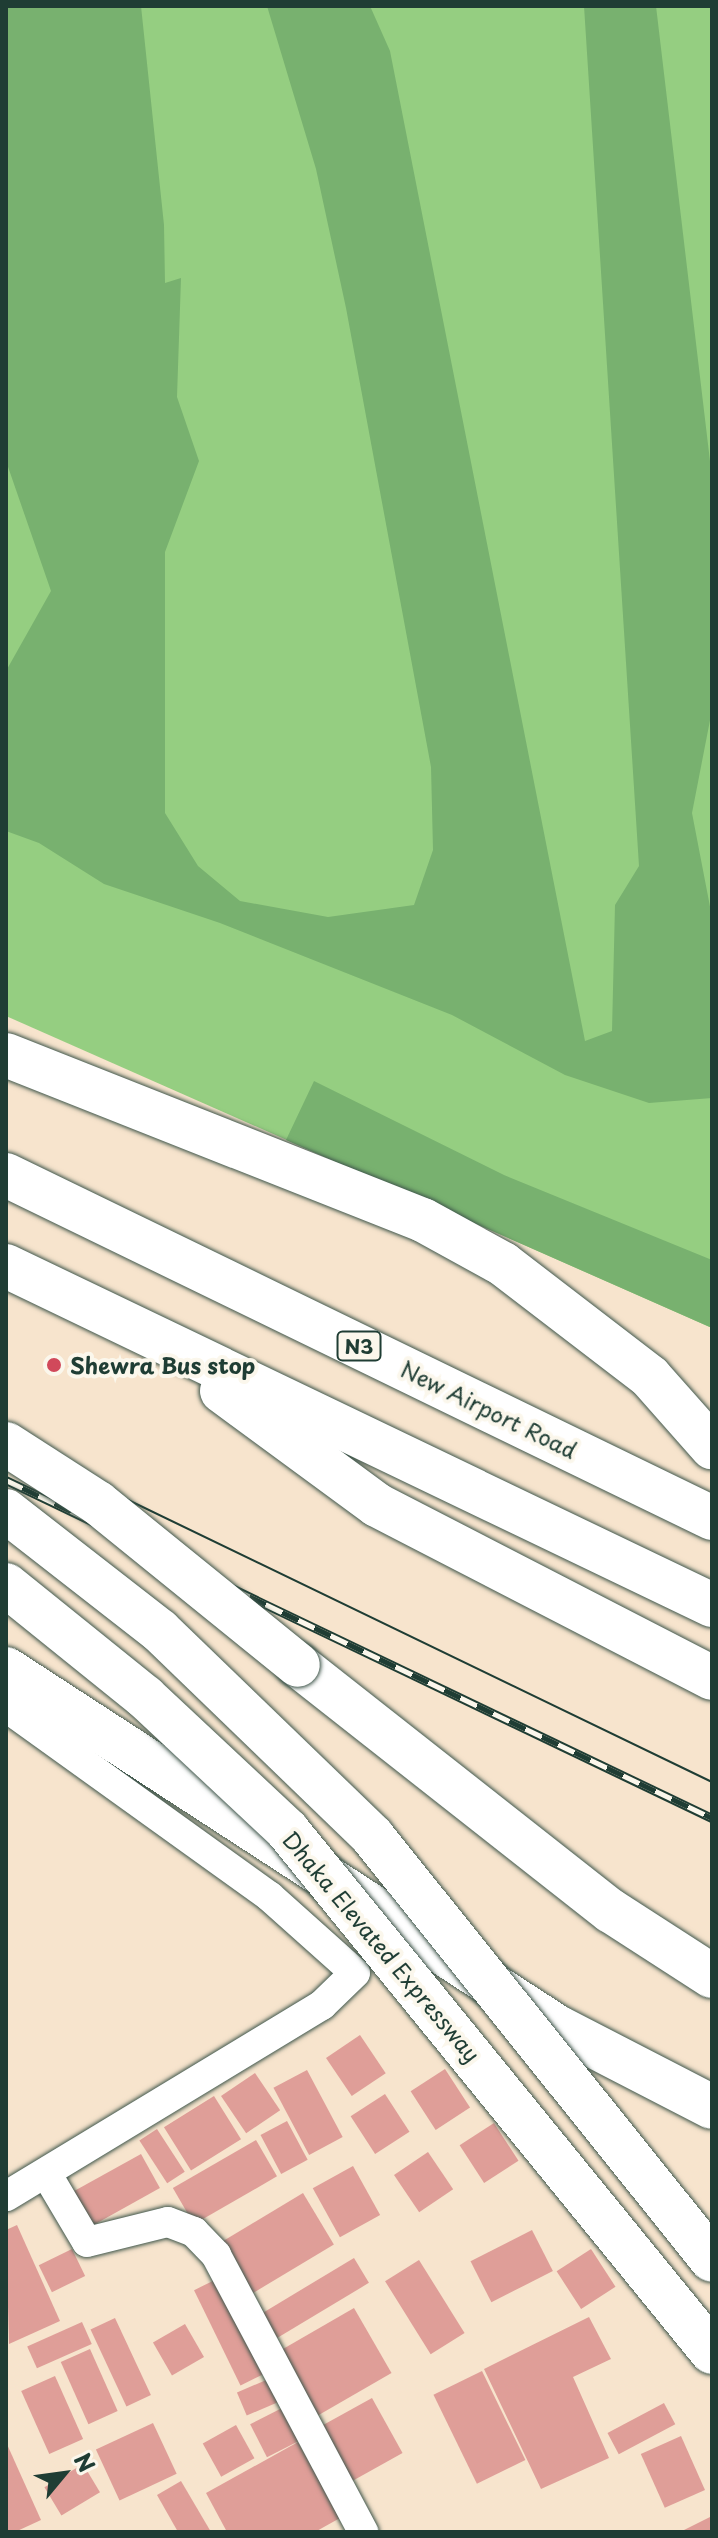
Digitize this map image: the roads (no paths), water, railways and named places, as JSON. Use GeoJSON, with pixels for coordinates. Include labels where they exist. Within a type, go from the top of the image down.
{"type":"FeatureCollection","features":[{"type":"Feature","properties":{"kind":"highway"},"geometry":{"type":"LineString","coordinates":[[6,1055],[423,1220],[503,1264],[650,1377],[712,1447]]}},
{"type":"Feature","properties":{"kind":"highway","name":"New Airport Road"},"geometry":{"type":"LineString","coordinates":[[6,1175],[712,1518]]}},
{"type":"Feature","properties":{"kind":"highway"},"geometry":{"type":"LineString","coordinates":[[6,1266],[712,1605]]}},
{"type":"Feature","properties":{"kind":"highway"},"geometry":{"type":"LineString","coordinates":[[136,1327],[377,1505],[712,1678]]}},
{"type":"Feature","properties":{"kind":"highway"},"geometry":{"type":"LineString","coordinates":[[6,1444],[98,1503],[611,1911],[712,1976]]}},
{"type":"Feature","properties":{"kind":"highway"},"geometry":{"type":"LineString","coordinates":[[6,1511],[160,1631],[372,1836],[712,2260]]}},
{"type":"Feature","properties":{"kind":"highway","name":"Dhaka Elevated Expressway"},"geometry":{"type":"LineString","coordinates":[[6,1585],[145,1697],[287,1830],[712,2352]]}},
{"type":"Feature","properties":{"kind":"highway"},"geometry":{"type":"LineString","coordinates":[[6,1669],[557,2027],[712,2107]]}},
{"type":"Feature","properties":{"kind":"street"},"geometry":{"type":"LineString","coordinates":[[6,1707],[269,1896],[355,1973],[322,2005],[6,2196]]}},
{"type":"Feature","properties":{"kind":"street"},"geometry":{"type":"LineString","coordinates":[[46,2173],[87,2242],[168,2222],[194,2232],[216,2255],[363,2532]]}},
{"type":"Feature","properties":{"kind":"tram line"},"geometry":{"type":"LineString","coordinates":[[6,1441],[712,1782]]}},
{"type":"Feature","properties":{"kind":"railway"},"geometry":{"type":"LineString","coordinates":[[6,1480],[712,1818]]}},
{"type":"Feature","properties":{"kind":"place","name":"Shewra Bus stop"},"geometry":{"type":"Point","coordinates":[54,1365]}}]}
